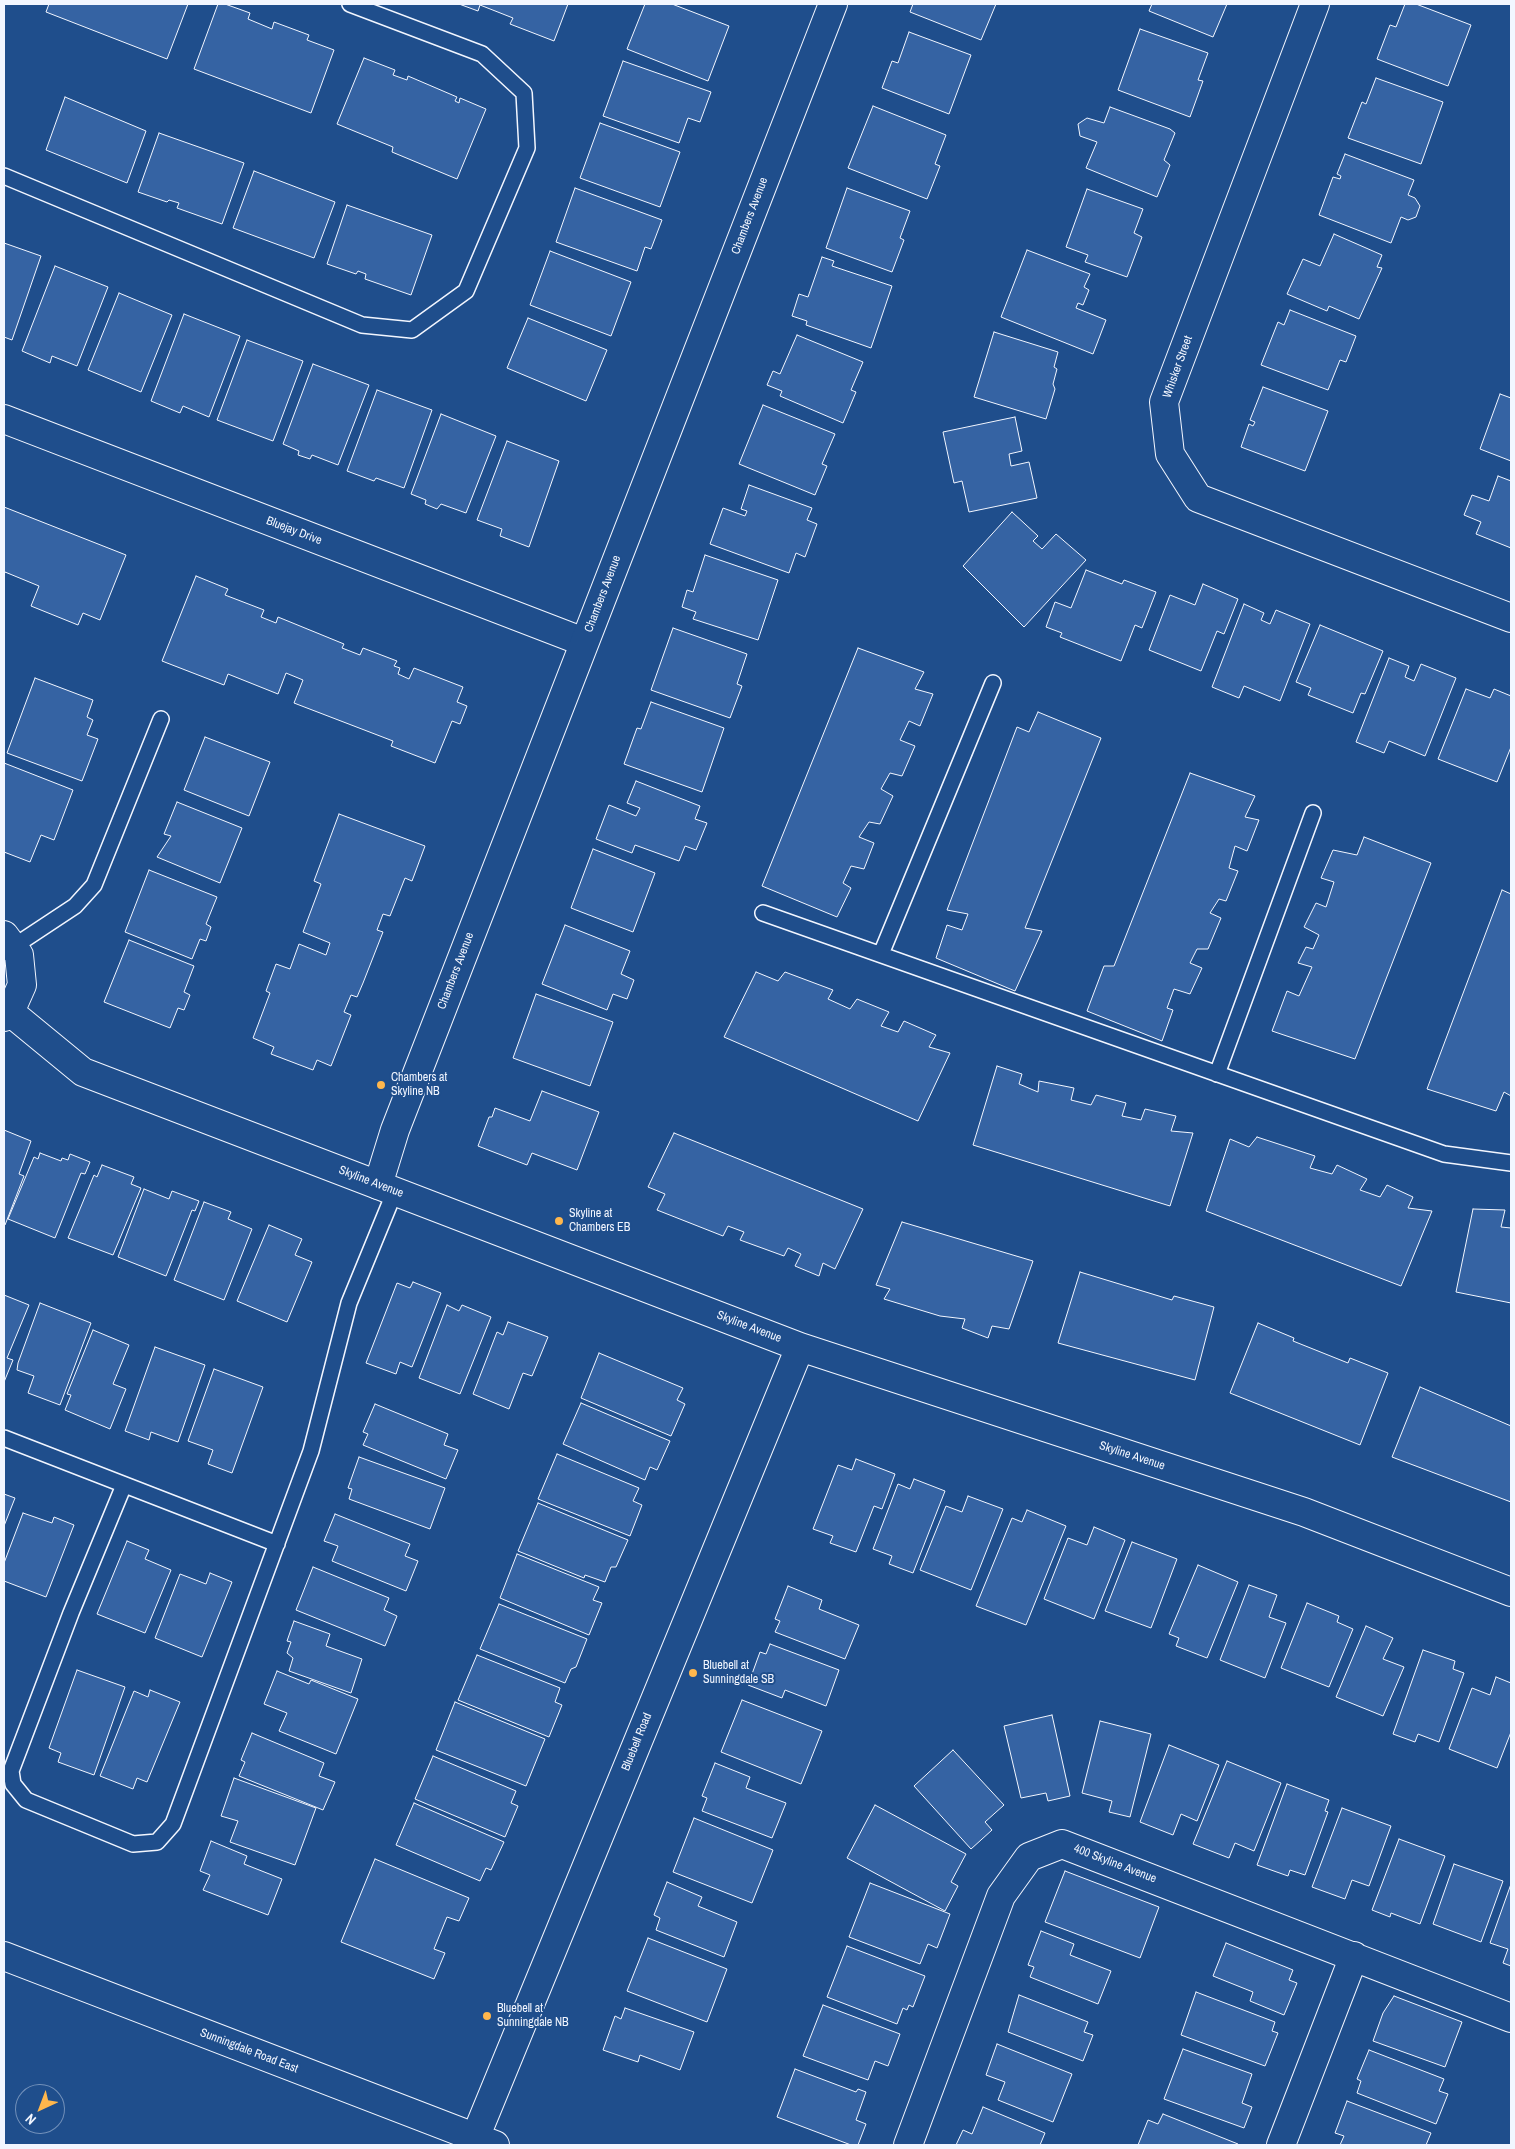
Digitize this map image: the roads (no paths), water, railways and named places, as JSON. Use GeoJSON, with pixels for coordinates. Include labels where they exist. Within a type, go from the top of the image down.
{"type":"FeatureCollection","features":[{"type":"Feature","properties":{"kind":"street","name":"Chambers Avenue"},"geometry":{"type":"LineString","coordinates":[[387,1188],[394,1130],[833,4]]}},
{"type":"Feature","properties":{"kind":"street","name":"Whisker Street"},"geometry":{"type":"LineString","coordinates":[[1315,4],[1164,402],[1170,454],[1198,498],[1511,618]]}},
{"type":"Feature","properties":{"kind":"street","name":"Bluejay Drive"},"geometry":{"type":"LineString","coordinates":[[4,419],[584,642]]}},
{"type":"Feature","properties":{"kind":"street"},"geometry":{"type":"LineString","coordinates":[[7,1014],[22,985],[19,955],[8,941]]}},
{"type":"Feature","properties":{"kind":"street","name":"Skyline Avenue"},"geometry":{"type":"LineString","coordinates":[[7,1014],[83,1072],[800,1347],[1304,1512],[1511,1592]]}},
{"type":"Feature","properties":{"kind":"street","name":"Bluebell Road"},"geometry":{"type":"LineString","coordinates":[[485,2141],[800,1347]]}},
{"type":"Feature","properties":{"kind":"street","name":"400 Skyline Avenue"},"geometry":{"type":"LineString","coordinates":[[908,2145],[1001,1896],[1029,1857],[1062,1844],[1511,2018]]}},
{"type":"Feature","properties":{"kind":"street","name":"Sunningdale Road East"},"geometry":{"type":"LineString","coordinates":[[4,1956],[485,2141]]}},
{"type":"Feature","properties":{"kind":"street"},"geometry":{"type":"LineString","coordinates":[[1281,2145],[1354,1956]]}},
{"type":"Feature","properties":{"kind":"lane"},"geometry":{"type":"LineString","coordinates":[[4,176],[362,325],[412,330],[466,291],[527,148],[524,93],[482,54],[350,4]]}},
{"type":"Feature","properties":{"kind":"lane"},"geometry":{"type":"LineString","coordinates":[[881,954],[993,683]]}},
{"type":"Feature","properties":{"kind":"lane"},"geometry":{"type":"LineString","coordinates":[[8,941],[75,906],[94,886],[161,719]]}},
{"type":"Feature","properties":{"kind":"lane"},"geometry":{"type":"LineString","coordinates":[[1217,1074],[1313,813]]}},
{"type":"Feature","properties":{"kind":"lane"},"geometry":{"type":"LineString","coordinates":[[763,912],[1444,1154],[1511,1163]]}},
{"type":"Feature","properties":{"kind":"lane"},"geometry":{"type":"LineString","coordinates":[[124,1485],[71,1613],[11,1771],[12,1784],[26,1800],[133,1844],[157,1842],[174,1824],[311,1451],[349,1303],[387,1188]]}},
{"type":"Feature","properties":{"kind":"lane"},"geometry":{"type":"LineString","coordinates":[[4,1438],[277,1544]]}},
{"type":"Feature","properties":{"kind":"place","name":"Chambers at Skyline NB"},"geometry":{"type":"Point","coordinates":[381,1085]}},
{"type":"Feature","properties":{"kind":"place","name":"Skyline at Chambers EB"},"geometry":{"type":"Point","coordinates":[559,1221]}},
{"type":"Feature","properties":{"kind":"place","name":"Bluebell at Sunningdale SB"},"geometry":{"type":"Point","coordinates":[693,1673]}},
{"type":"Feature","properties":{"kind":"place","name":"Bluebell at Sunningdale NB"},"geometry":{"type":"Point","coordinates":[487,2016]}}]}
